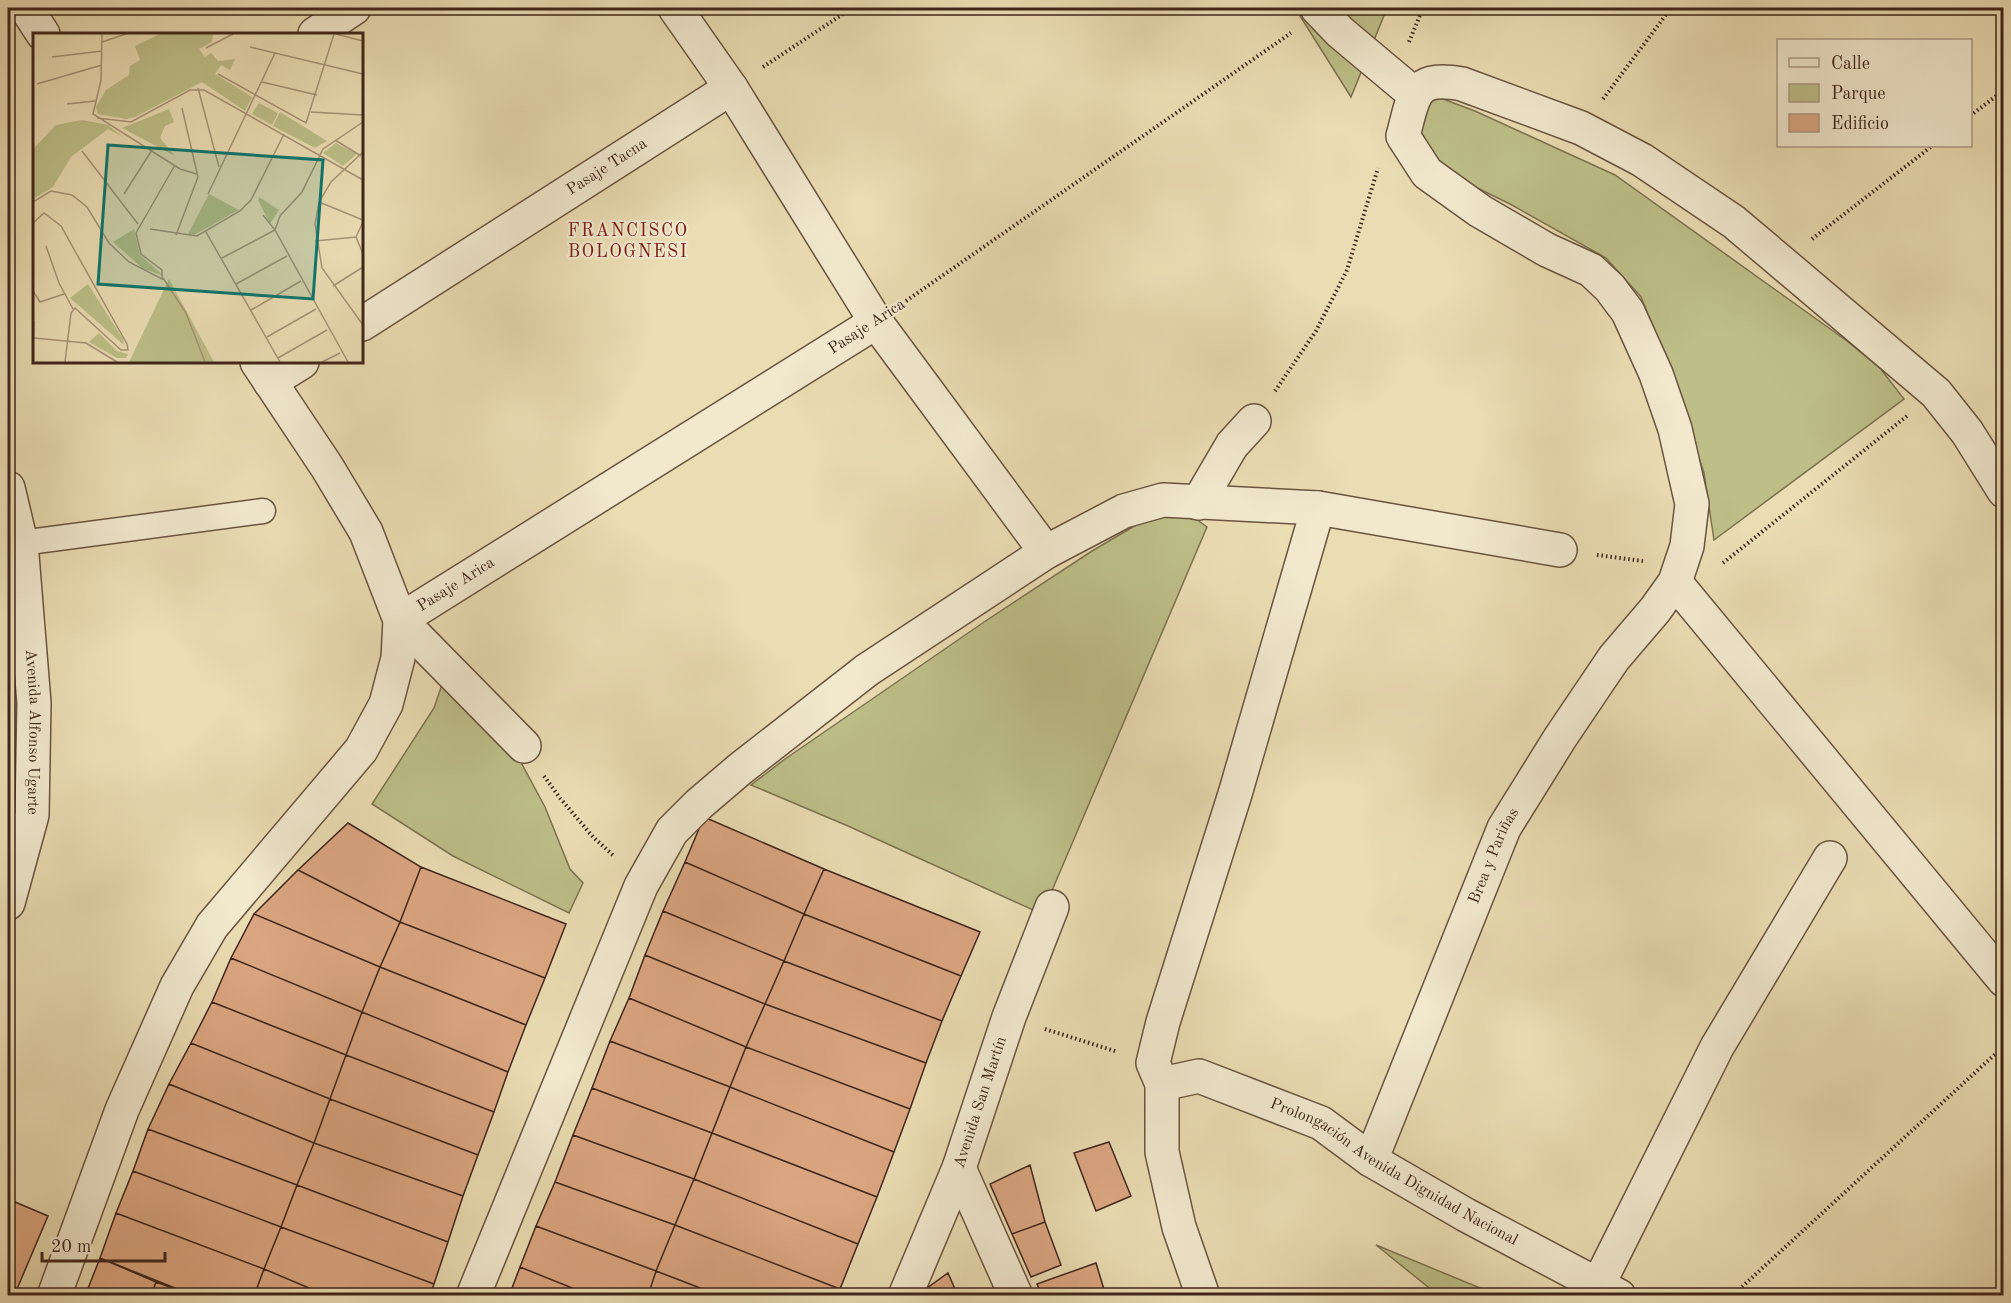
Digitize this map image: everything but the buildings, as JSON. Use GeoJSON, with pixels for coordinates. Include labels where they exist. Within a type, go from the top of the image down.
{"type":"FeatureCollection","features":[{"type":"Feature","properties":{"kind":"street"},"geometry":{"type":"LineString","coordinates":[[26,8],[42,33]]}},
{"type":"Feature","properties":{"kind":"street"},"geometry":{"type":"LineString","coordinates":[[316,33],[354,8]]}},
{"type":"Feature","properties":{"kind":"street"},"geometry":{"type":"LineString","coordinates":[[675,8],[731,88],[876,322],[1046,552]]}},
{"type":"Feature","properties":{"kind":"street"},"geometry":{"type":"LineString","coordinates":[[1319,10],[1340,32],[1414,94],[1423,86],[1443,80],[1461,84],[1581,129],[1642,160],[1734,222],[1936,393],[1967,432],[2004,491]]}},
{"type":"Feature","properties":{"kind":"street","name":"Pasaje Tacna"},"geometry":{"type":"LineString","coordinates":[[363,323],[731,88]]}},
{"type":"Feature","properties":{"kind":"street","name":"Brea y Pariñas"},"geometry":{"type":"LineString","coordinates":[[1371,1160],[1504,828],[1560,738],[1614,658],[1655,610],[1680,589],[1692,504],[1675,429],[1656,374],[1628,312],[1610,288],[1591,270],[1546,250],[1480,211],[1427,173],[1403,136],[1414,94]]}},
{"type":"Feature","properties":{"kind":"street","name":"Pasaje Arica"},"geometry":{"type":"LineString","coordinates":[[400,620],[876,322]]}},
{"type":"Feature","properties":{"kind":"street"},"geometry":{"type":"LineString","coordinates":[[298,363],[264,372],[327,467],[366,532],[400,620],[524,746]]}},
{"type":"Feature","properties":{"kind":"street"},"geometry":{"type":"LineString","coordinates":[[1198,503],[1232,445],[1254,421]]}},
{"type":"Feature","properties":{"kind":"street","name":"Avenida Alfonso Ugarte"},"geometry":{"type":"LineString","coordinates":[[8,488],[34,703],[32,815],[8,903]]}},
{"type":"Feature","properties":{"kind":"street"},"geometry":{"type":"LineString","coordinates":[[473,1296],[641,886],[672,831],[699,804],[740,770],[867,670],[1046,552],[1124,511],[1163,500],[1318,508],[1560,550]]}},
{"type":"Feature","properties":{"kind":"street"},"geometry":{"type":"LineString","coordinates":[[1203,1296],[1179,1227],[1162,1152],[1157,1073],[1162,1022],[1235,794],[1318,508]]}},
{"type":"Feature","properties":{"kind":"street"},"geometry":{"type":"LineString","coordinates":[[1680,589],[2004,980]]}},
{"type":"Feature","properties":{"kind":"street"},"geometry":{"type":"LineString","coordinates":[[54,1296],[122,1110],[177,986],[212,926],[361,750],[387,704],[398,658],[400,620]]}},
{"type":"Feature","properties":{"kind":"street"},"geometry":{"type":"LineString","coordinates":[[1608,1290],[1717,1047],[1830,858]]}},
{"type":"Feature","properties":{"kind":"street","name":"Avenida San Martín"},"geometry":{"type":"LineString","coordinates":[[905,1296],[959,1168],[1009,1017],[1052,907]]}},
{"type":"Feature","properties":{"kind":"street","name":"Prolongación Avenida Dignidad Nacional"},"geometry":{"type":"LineString","coordinates":[[1157,1073],[1199,1076],[1321,1123],[1371,1160],[1608,1290]]}},
{"type":"Feature","properties":{"kind":"street"},"geometry":{"type":"LineString","coordinates":[[959,1168],[1016,1296]]}},
{"type":"Feature","properties":{"kind":"lane"},"geometry":{"type":"LineString","coordinates":[[14,544],[263,511]]}},
{"type":"Feature","properties":{"kind":"path"},"geometry":{"type":"LineString","coordinates":[[731,88],[852,8]]}},
{"type":"Feature","properties":{"kind":"path"},"geometry":{"type":"LineString","coordinates":[[1581,129],[1671,8]]}},
{"type":"Feature","properties":{"kind":"path","name":"Pasaje Arica"},"geometry":{"type":"LineString","coordinates":[[876,322],[1319,10]]}},
{"type":"Feature","properties":{"kind":"path"},"geometry":{"type":"LineString","coordinates":[[1972,115],[2004,90]]}},
{"type":"Feature","properties":{"kind":"path"},"geometry":{"type":"LineString","coordinates":[[1782,263],[1931,147]]}},
{"type":"Feature","properties":{"kind":"path"},"geometry":{"type":"LineString","coordinates":[[1254,421],[1316,331],[1347,270],[1380,162]]}},
{"type":"Feature","properties":{"kind":"path"},"geometry":{"type":"LineString","coordinates":[[1560,550],[1648,562],[1680,589],[1729,558],[1936,393]]}},
{"type":"Feature","properties":{"kind":"path"},"geometry":{"type":"LineString","coordinates":[[524,746],[560,798],[593,837],[641,886]]}},
{"type":"Feature","properties":{"kind":"path"},"geometry":{"type":"LineString","coordinates":[[1009,1017],[1157,1073]]}},
{"type":"Feature","properties":{"kind":"path"},"geometry":{"type":"LineString","coordinates":[[1732,1296],[2004,1046]]}},
{"type":"Feature","properties":{"kind":"green space"},"geometry":{"type":"Polygon","coordinates":[[[1295,8],[1387,8],[1351,97],[1295,8]]]}},
{"type":"Feature","properties":{"kind":"green space"},"geometry":{"type":"Polygon","coordinates":[[[1428,98],[1443,99],[1475,111],[1615,175],[1847,341],[1880,368],[1904,399],[1714,540],[1704,473],[1667,363],[1641,297],[1606,258],[1510,204],[1459,179],[1419,147],[1418,104],[1428,98]]]}},
{"type":"Feature","properties":{"kind":"green space"},"geometry":{"type":"Polygon","coordinates":[[[1189,514],[1207,527],[1042,914],[848,826],[751,785],[785,759],[987,620],[1092,551],[1148,518],[1189,514]]]}},
{"type":"Feature","properties":{"kind":"green space"},"geometry":{"type":"Polygon","coordinates":[[[448,667],[517,755],[545,807],[570,869],[583,883],[569,913],[453,856],[372,804],[434,708],[448,667]]]}},
{"type":"Feature","properties":{"kind":"green space"},"geometry":{"type":"Polygon","coordinates":[[[1376,1245],[1497,1295],[1438,1295],[1376,1245]]]}},
{"type":"Feature","properties":{"kind":"district","name":"FRANCISCO BOLOGNESI"},"geometry":{"type":"Point","coordinates":[628,241]}}]}
